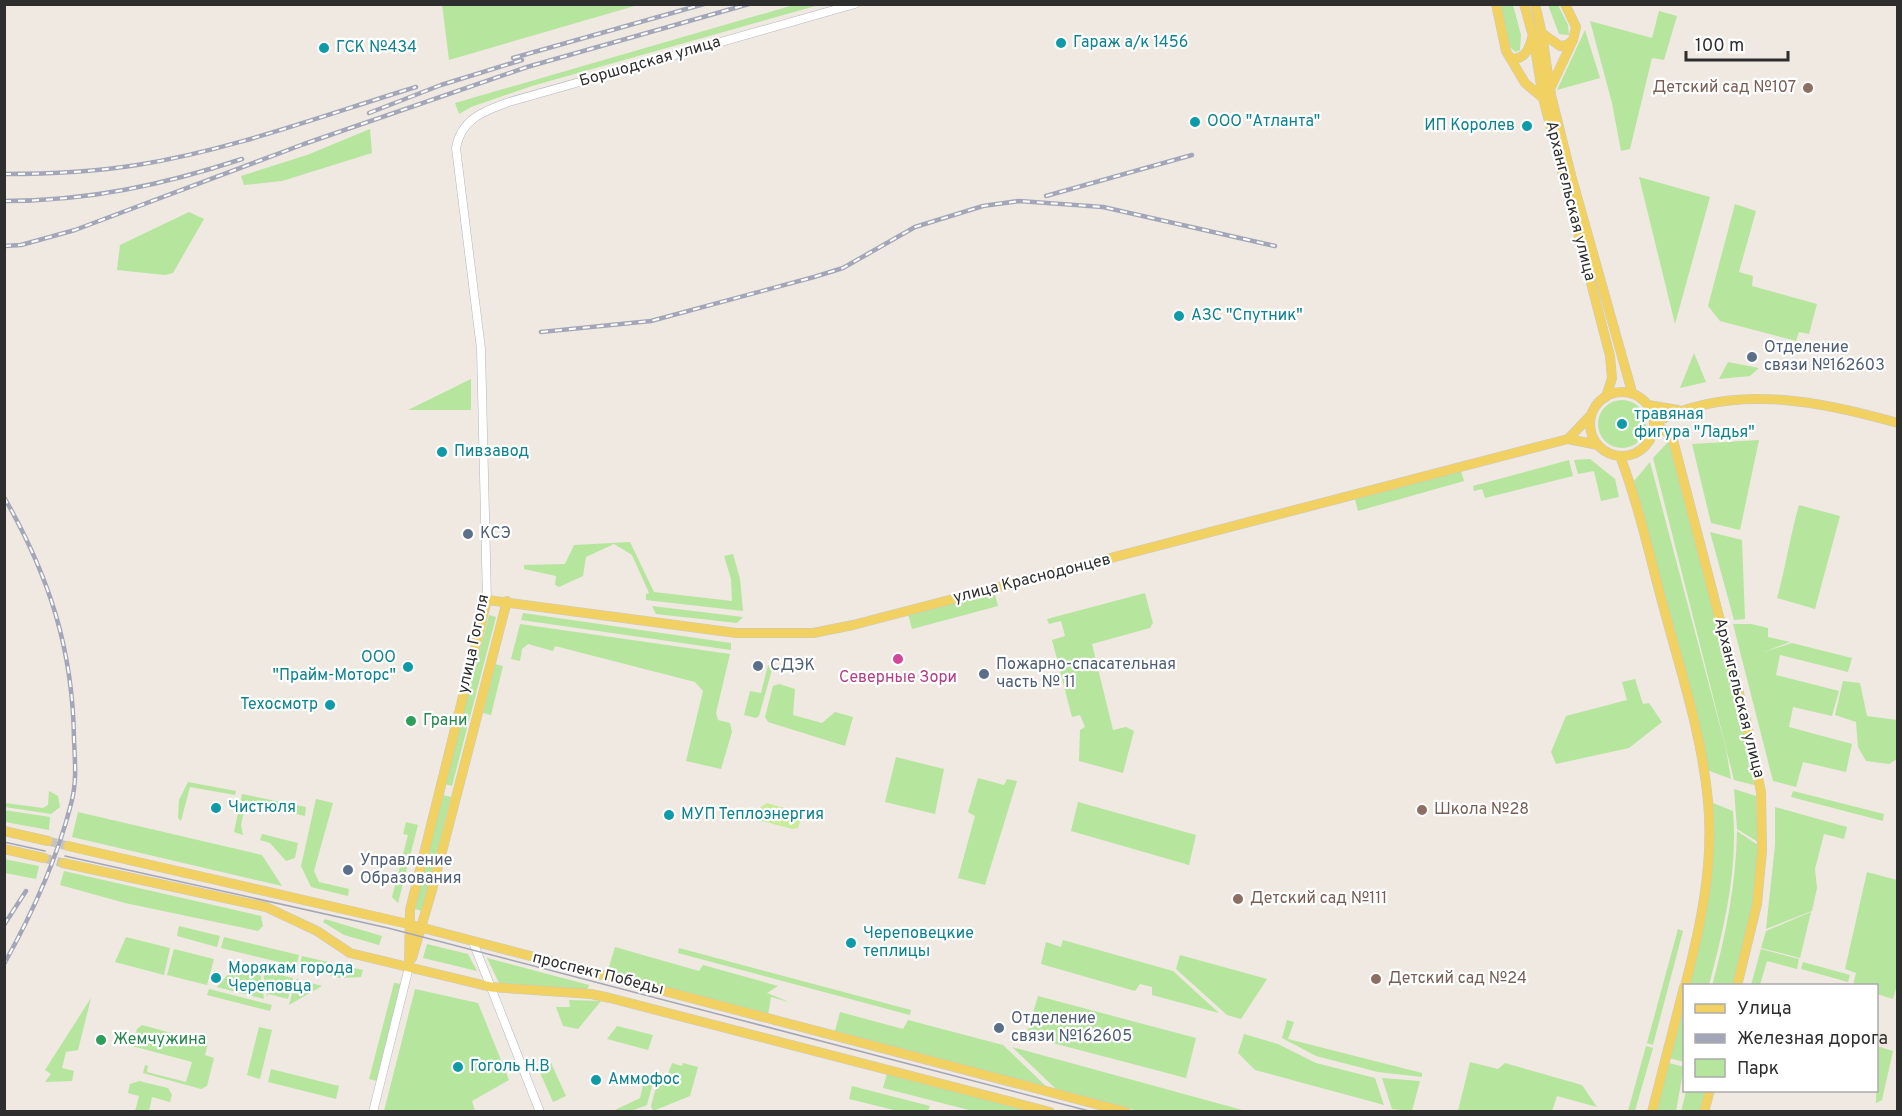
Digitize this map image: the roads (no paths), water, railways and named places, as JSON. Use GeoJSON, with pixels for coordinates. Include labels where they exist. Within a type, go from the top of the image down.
{"type":"FeatureCollection","features":[{"type":"Feature","properties":{"kind":"main road"},"geometry":{"type":"LineString","coordinates":[[1496,4],[1502,40],[1510,58],[1525,83],[1547,97],[1573,40],[1576,27],[1565,4]]}},
{"type":"Feature","properties":{"kind":"main road","name":"Архангельская улица"},"geometry":{"type":"LineString","coordinates":[[1524,4],[1538,35]]}},
{"type":"Feature","properties":{"kind":"main road","name":"Архангельская улица"},"geometry":{"type":"LineString","coordinates":[[1535,4],[1547,97],[1610,356],[1612,378],[1606,397]]}},
{"type":"Feature","properties":{"kind":"main road"},"geometry":{"type":"LineString","coordinates":[[1510,58],[1519,58],[1527,53],[1538,35],[1560,46],[1573,40]]}},
{"type":"Feature","properties":{"kind":"main road","name":"Архангельская улица"},"geometry":{"type":"LineString","coordinates":[[1547,97],[1632,392]]}},
{"type":"Feature","properties":{"kind":"main road"},"geometry":{"type":"LineString","coordinates":[[1568,439],[1606,397],[1615,393],[1632,392],[1648,405],[1678,410]]}},
{"type":"Feature","properties":{"kind":"main road"},"geometry":{"type":"LineString","coordinates":[[1654,423],[1678,410],[1718,401],[1760,398],[1840,407],[1898,423]]}},
{"type":"Feature","properties":{"kind":"main road"},"geometry":{"type":"LineString","coordinates":[[1593,411],[1590,423],[1592,435],[1598,445],[1608,453],[1620,456],[1634,454],[1645,447],[1652,436],[1654,423],[1648,405]]}},
{"type":"Feature","properties":{"kind":"main road","name":"Архангельская улица"},"geometry":{"type":"LineString","coordinates":[[1654,423],[1672,436],[1741,700],[1761,792],[1760,883],[1737,984]]}},
{"type":"Feature","properties":{"kind":"main road","name":"улица Краснодонцев"},"geometry":{"type":"LineString","coordinates":[[487,600],[736,633],[813,633],[853,626],[1568,439],[1598,445]]}},
{"type":"Feature","properties":{"kind":"main road"},"geometry":{"type":"LineString","coordinates":[[1620,456],[1635,496],[1686,691],[1708,800],[1705,896],[1685,984]]}},
{"type":"Feature","properties":{"kind":"main road","name":"улица Гоголя"},"geometry":{"type":"LineString","coordinates":[[409,967],[408,924],[487,600]]}},
{"type":"Feature","properties":{"kind":"main road","name":"улица Гоголя"},"geometry":{"type":"LineString","coordinates":[[409,967],[507,601]]}},
{"type":"Feature","properties":{"kind":"main road"},"geometry":{"type":"LineString","coordinates":[[440,789],[457,793]]}},
{"type":"Feature","properties":{"kind":"main road"},"geometry":{"type":"LineString","coordinates":[[4,831],[48,841]]}},
{"type":"Feature","properties":{"kind":"main road","name":"проспект Победы"},"geometry":{"type":"LineString","coordinates":[[68,846],[408,924],[1125,1112]]}},
{"type":"Feature","properties":{"kind":"main road"},"geometry":{"type":"LineString","coordinates":[[4,849],[44,858]]}},
{"type":"Feature","properties":{"kind":"main road","name":"проспект Победы"},"geometry":{"type":"LineString","coordinates":[[63,862],[266,907],[316,931],[350,953],[490,987],[591,994],[610,998],[1050,1112]]}},
{"type":"Feature","properties":{"kind":"main road"},"geometry":{"type":"LineString","coordinates":[[1652,1112],[1683,994]]}},
{"type":"Feature","properties":{"kind":"main road"},"geometry":{"type":"LineString","coordinates":[[1704,1112],[1709,1092]]}},
{"type":"Feature","properties":{"kind":"street","name":"Боршодская улица"},"geometry":{"type":"LineString","coordinates":[[458,137],[470,119],[509,102],[855,4]]}},
{"type":"Feature","properties":{"kind":"street","name":"улица Гоголя"},"geometry":{"type":"LineString","coordinates":[[458,137],[457,165],[481,349],[487,600]]}},
{"type":"Feature","properties":{"kind":"street"},"geometry":{"type":"LineString","coordinates":[[473,942],[540,1112]]}},
{"type":"Feature","properties":{"kind":"street","name":"улица Гоголя"},"geometry":{"type":"LineString","coordinates":[[373,1112],[409,967]]}},
{"type":"Feature","properties":{"kind":"tunnel"},"geometry":{"type":"LineString","coordinates":[[48,841],[68,846]]}},
{"type":"Feature","properties":{"kind":"tunnel"},"geometry":{"type":"LineString","coordinates":[[44,858],[63,863]]}},
{"type":"Feature","properties":{"kind":"tram line"},"geometry":{"type":"LineString","coordinates":[[4,842],[45,851]]}},
{"type":"Feature","properties":{"kind":"tram line"},"geometry":{"type":"LineString","coordinates":[[65,856],[388,928],[1093,1112]]}},
{"type":"Feature","properties":{"kind":"railway"},"geometry":{"type":"LineString","coordinates":[[513,58],[704,4]]}},
{"type":"Feature","properties":{"kind":"railway"},"geometry":{"type":"LineString","coordinates":[[4,246],[21,245],[75,230],[304,144],[527,67],[749,4]]}},
{"type":"Feature","properties":{"kind":"railway"},"geometry":{"type":"LineString","coordinates":[[369,113],[441,85],[522,60]]}},
{"type":"Feature","properties":{"kind":"railway"},"geometry":{"type":"LineString","coordinates":[[4,174],[87,171],[172,158],[278,131],[416,87]]}},
{"type":"Feature","properties":{"kind":"railway"},"geometry":{"type":"LineString","coordinates":[[1046,196],[1192,155]]}},
{"type":"Feature","properties":{"kind":"railway"},"geometry":{"type":"LineString","coordinates":[[4,201],[66,198],[125,190],[183,177],[242,159]]}},
{"type":"Feature","properties":{"kind":"railway"},"geometry":{"type":"LineString","coordinates":[[541,332],[651,321],[814,277],[843,268],[915,227],[983,206],[1019,201],[1103,207],[1275,246]]}},
{"type":"Feature","properties":{"kind":"railway"},"geometry":{"type":"LineString","coordinates":[[4,497],[34,556],[56,614],[69,675],[73,707],[75,772],[71,804],[51,866],[34,906],[4,964]]}},
{"type":"Feature","properties":{"kind":"railway"},"geometry":{"type":"LineString","coordinates":[[4,925],[26,891]]}},
{"type":"Feature","properties":{"kind":"place","name":"Гараж а/к 1456"},"geometry":{"type":"Point","coordinates":[1061,43]}},
{"type":"Feature","properties":{"kind":"place","name":"ГСК №434"},"geometry":{"type":"Point","coordinates":[324,48]}},
{"type":"Feature","properties":{"kind":"place","name":"Детский сад №107"},"geometry":{"type":"Point","coordinates":[1808,88]}},
{"type":"Feature","properties":{"kind":"place","name":"ООО \"Атланта\""},"geometry":{"type":"Point","coordinates":[1195,122]}},
{"type":"Feature","properties":{"kind":"place","name":"ИП Королев"},"geometry":{"type":"Point","coordinates":[1527,126]}},
{"type":"Feature","properties":{"kind":"place","name":"АЗС \"Спутник\""},"geometry":{"type":"Point","coordinates":[1179,316]}},
{"type":"Feature","properties":{"kind":"place","name":"Отделение связи №162603"},"geometry":{"type":"Point","coordinates":[1752,357]}},
{"type":"Feature","properties":{"kind":"place","name":"травяная фигура \"Ладья\""},"geometry":{"type":"Point","coordinates":[1622,424]}},
{"type":"Feature","properties":{"kind":"place","name":"Пивзавод"},"geometry":{"type":"Point","coordinates":[442,452]}},
{"type":"Feature","properties":{"kind":"place","name":"КСЭ"},"geometry":{"type":"Point","coordinates":[468,534]}},
{"type":"Feature","properties":{"kind":"place","name":"Северные Зори"},"geometry":{"type":"Point","coordinates":[898,659]}},
{"type":"Feature","properties":{"kind":"place","name":"СДЭК"},"geometry":{"type":"Point","coordinates":[758,666]}},
{"type":"Feature","properties":{"kind":"place","name":"ООО \"Прайм-Моторс\""},"geometry":{"type":"Point","coordinates":[408,667]}},
{"type":"Feature","properties":{"kind":"place","name":"Пожарно-спасательная часть № 11"},"geometry":{"type":"Point","coordinates":[984,674]}},
{"type":"Feature","properties":{"kind":"place","name":"Техосмотр"},"geometry":{"type":"Point","coordinates":[330,705]}},
{"type":"Feature","properties":{"kind":"place","name":"Грани"},"geometry":{"type":"Point","coordinates":[411,721]}},
{"type":"Feature","properties":{"kind":"place","name":"Чистюля"},"geometry":{"type":"Point","coordinates":[216,808]}},
{"type":"Feature","properties":{"kind":"place","name":"Школа №28"},"geometry":{"type":"Point","coordinates":[1422,810]}},
{"type":"Feature","properties":{"kind":"place","name":"МУП Теплоэнергия"},"geometry":{"type":"Point","coordinates":[669,815]}},
{"type":"Feature","properties":{"kind":"place","name":"Управление Образования"},"geometry":{"type":"Point","coordinates":[348,870]}},
{"type":"Feature","properties":{"kind":"place","name":"Детский сад №111"},"geometry":{"type":"Point","coordinates":[1238,899]}},
{"type":"Feature","properties":{"kind":"place","name":"Череповецкие теплицы"},"geometry":{"type":"Point","coordinates":[851,943]}},
{"type":"Feature","properties":{"kind":"place","name":"Морякам города Череповца"},"geometry":{"type":"Point","coordinates":[216,978]}},
{"type":"Feature","properties":{"kind":"place","name":"Детский сад №24"},"geometry":{"type":"Point","coordinates":[1376,979]}},
{"type":"Feature","properties":{"kind":"place","name":"Отделение связи №162605"},"geometry":{"type":"Point","coordinates":[999,1028]}},
{"type":"Feature","properties":{"kind":"place","name":"Жемчужина"},"geometry":{"type":"Point","coordinates":[101,1040]}},
{"type":"Feature","properties":{"kind":"place","name":"Гоголь Н.В"},"geometry":{"type":"Point","coordinates":[458,1067]}},
{"type":"Feature","properties":{"kind":"place","name":"Аммофос"},"geometry":{"type":"Point","coordinates":[596,1080]}}]}
